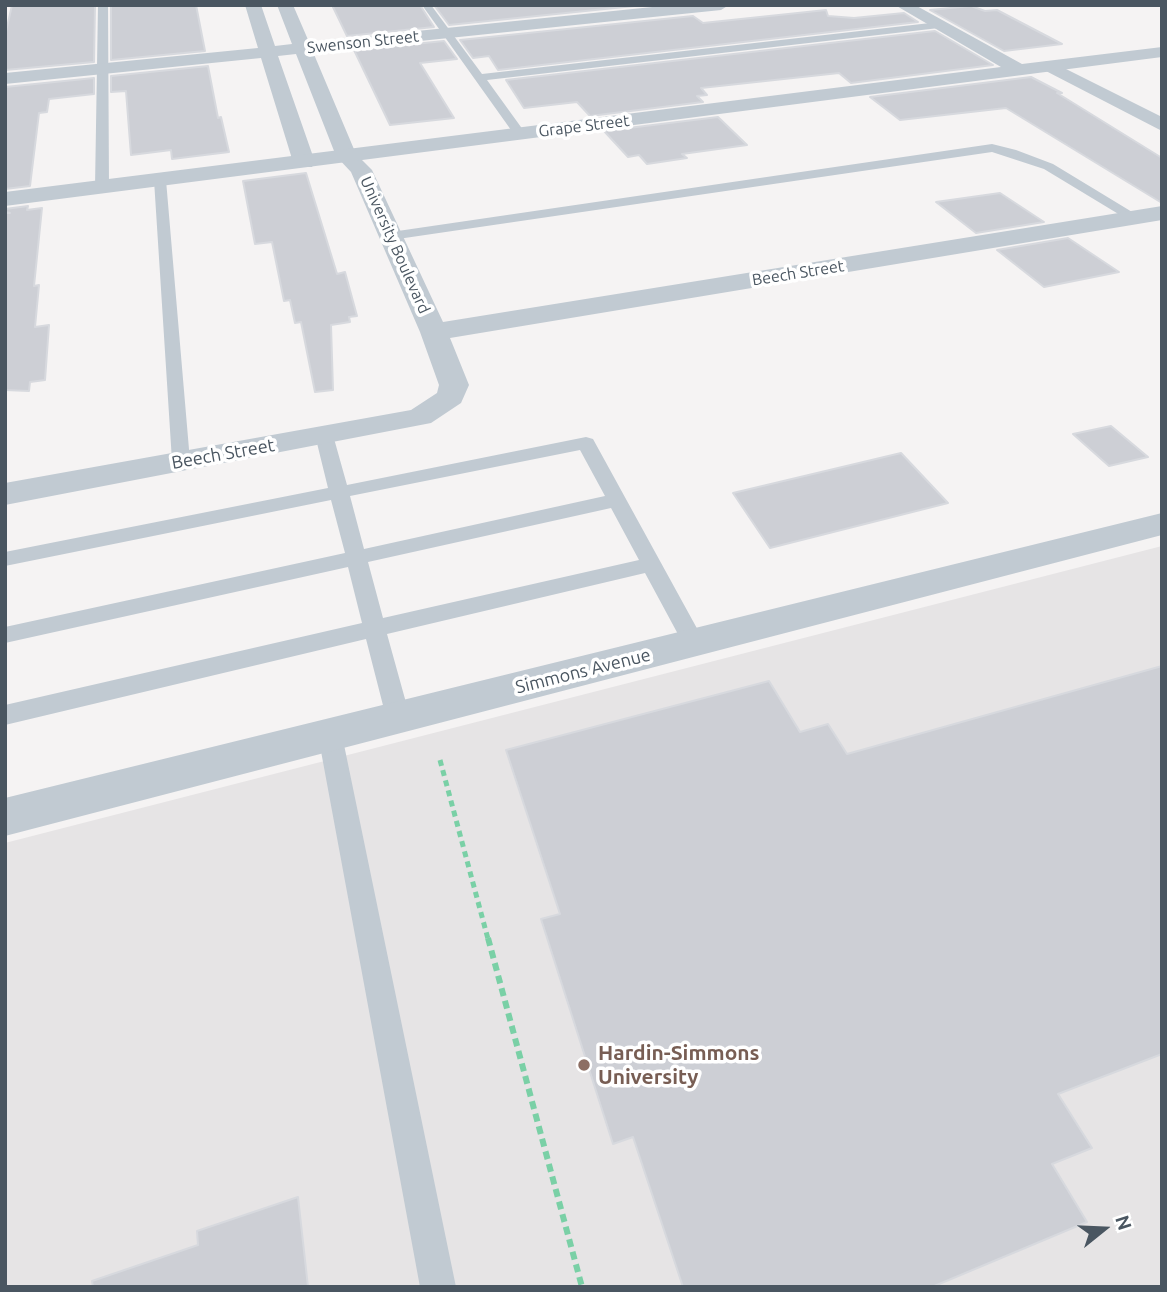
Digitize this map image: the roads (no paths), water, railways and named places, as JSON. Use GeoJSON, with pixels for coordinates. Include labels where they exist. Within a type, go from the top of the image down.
{"type":"FeatureCollection","features":[{"type":"Feature","properties":{"kind":"street"},"geometry":{"type":"LineString","coordinates":[[253,5],[304,162]]}},
{"type":"Feature","properties":{"kind":"street","name":"University Boulevard"},"geometry":{"type":"LineString","coordinates":[[285,5],[347,156],[361,170],[434,332],[454,385],[451,397],[439,408]]}},
{"type":"Feature","properties":{"kind":"street","name":"Swenson Street"},"geometry":{"type":"LineString","coordinates":[[5,79],[721,5]]}},
{"type":"Feature","properties":{"kind":"street"},"geometry":{"type":"LineString","coordinates":[[903,5],[1020,70]]}},
{"type":"Feature","properties":{"kind":"street","name":"Grape Street"},"geometry":{"type":"LineString","coordinates":[[5,200],[1162,52]]}},
{"type":"Feature","properties":{"kind":"street"},"geometry":{"type":"LineString","coordinates":[[1050,66],[1160,123]]}},
{"type":"Feature","properties":{"kind":"street","name":"Beech Street"},"geometry":{"type":"LineString","coordinates":[[434,332],[1162,213]]}},
{"type":"Feature","properties":{"kind":"street","name":"Beech Street"},"geometry":{"type":"LineString","coordinates":[[5,494],[421,417],[439,408]]}},
{"type":"Feature","properties":{"kind":"street","name":"Simmons Avenue"},"geometry":{"type":"LineString","coordinates":[[5,817],[1162,524]]}},
{"type":"Feature","properties":{"kind":"lane"},"geometry":{"type":"LineString","coordinates":[[102,187],[103,5]]}},
{"type":"Feature","properties":{"kind":"lane"},"geometry":{"type":"LineString","coordinates":[[426,5],[520,134]]}},
{"type":"Feature","properties":{"kind":"lane"},"geometry":{"type":"LineString","coordinates":[[479,78],[939,25]]}},
{"type":"Feature","properties":{"kind":"lane"},"geometry":{"type":"LineString","coordinates":[[391,236],[992,148],[1014,151],[1044,163],[1135,218]]}},
{"type":"Feature","properties":{"kind":"lane"},"geometry":{"type":"LineString","coordinates":[[160,180],[181,461]]}},
{"type":"Feature","properties":{"kind":"lane"},"geometry":{"type":"LineString","coordinates":[[324,435],[398,717]]}},
{"type":"Feature","properties":{"kind":"lane"},"geometry":{"type":"LineString","coordinates":[[5,559],[586,443],[694,643]]}},
{"type":"Feature","properties":{"kind":"lane"},"geometry":{"type":"LineString","coordinates":[[5,635],[617,500]]}},
{"type":"Feature","properties":{"kind":"lane"},"geometry":{"type":"LineString","coordinates":[[5,715],[651,564]]}},
{"type":"Feature","properties":{"kind":"lane"},"geometry":{"type":"LineString","coordinates":[[330,735],[438,1287]]}},
{"type":"Feature","properties":{"kind":"place","name":"Hardin-Simmons University"},"geometry":{"type":"Point","coordinates":[584,1065]}}]}
